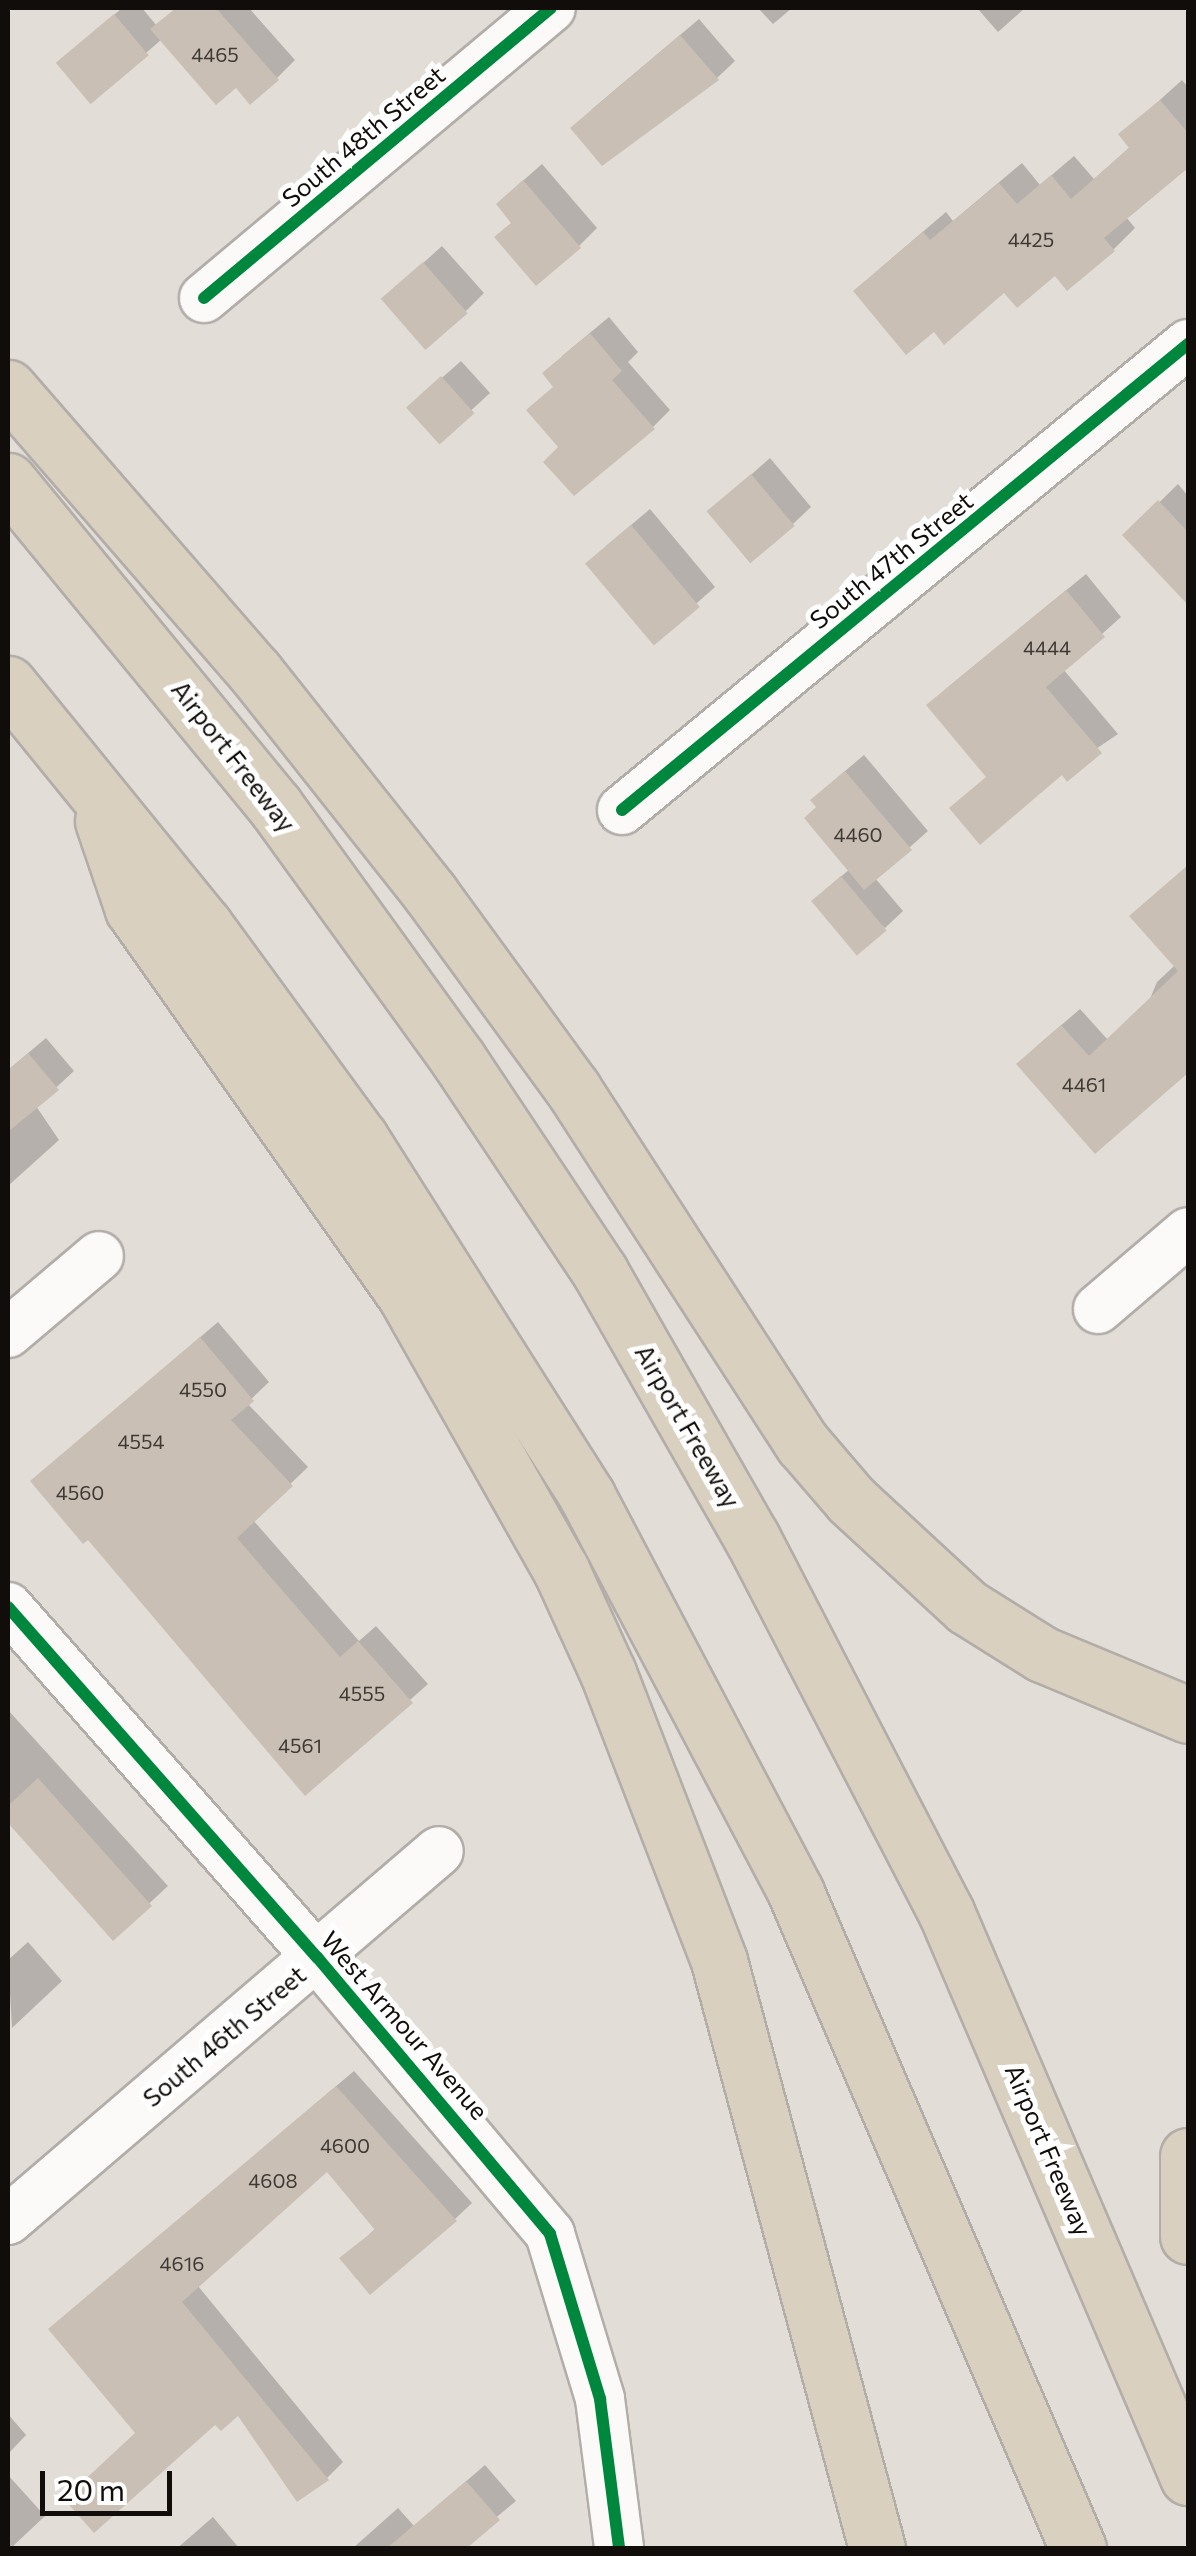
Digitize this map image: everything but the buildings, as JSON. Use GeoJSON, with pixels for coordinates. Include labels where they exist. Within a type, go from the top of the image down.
{"type":"FeatureCollection","features":[{"type":"Feature","properties":{"kind":"highway"},"geometry":{"type":"LineString","coordinates":[[8,388],[255,672],[430,893],[573,1089],[803,1444],[839,1486],[968,1607],[1042,1654],[1188,1715]]}},
{"type":"Feature","properties":{"kind":"highway","name":"Airport Freeway"},"geometry":{"type":"LineString","coordinates":[[8,481],[275,806],[458,1058],[600,1272],[752,1538],[946,1912],[1188,2477]]}},
{"type":"Feature","properties":{"kind":"highway"},"geometry":{"type":"LineString","coordinates":[[8,684],[89,780],[360,1138],[596,1513],[796,1893],[1078,2548]]}},
{"type":"Feature","properties":{"kind":"highway"},"geometry":{"type":"LineString","coordinates":[[89,780],[134,909],[407,1298],[561,1570],[608,1672],[718,1961],[877,2548]]}},
{"type":"Feature","properties":{"kind":"highway"},"geometry":{"type":"LineString","coordinates":[[1188,2156],[1188,2236]]}},
{"type":"Feature","properties":{"kind":"street","name":"South 48th Street"},"geometry":{"type":"LineString","coordinates":[[204,298],[551,8]]}},
{"type":"Feature","properties":{"kind":"street","name":"South 47th Street"},"geometry":{"type":"LineString","coordinates":[[622,810],[1188,344]]}},
{"type":"Feature","properties":{"kind":"street"},"geometry":{"type":"LineString","coordinates":[[1098,1309],[1188,1232]]}},
{"type":"Feature","properties":{"kind":"street"},"geometry":{"type":"LineString","coordinates":[[8,1333],[99,1256]]}},
{"type":"Feature","properties":{"kind":"street","name":"West Armour Avenue"},"geometry":{"type":"LineString","coordinates":[[8,1607],[317,1957],[550,2234],[600,2399],[619,2548]]}},
{"type":"Feature","properties":{"kind":"street","name":"South 46th Street"},"geometry":{"type":"LineString","coordinates":[[8,2220],[439,1851]]}},
{"type":"Feature","properties":{"kind":"cycle path"},"geometry":{"type":"LineString","coordinates":[[204,298],[551,8]]}},
{"type":"Feature","properties":{"kind":"cycle path"},"geometry":{"type":"LineString","coordinates":[[622,810],[1188,344]]}},
{"type":"Feature","properties":{"kind":"cycle path"},"geometry":{"type":"LineString","coordinates":[[8,1607],[317,1957],[550,2234],[600,2399],[619,2548]]}}]}
